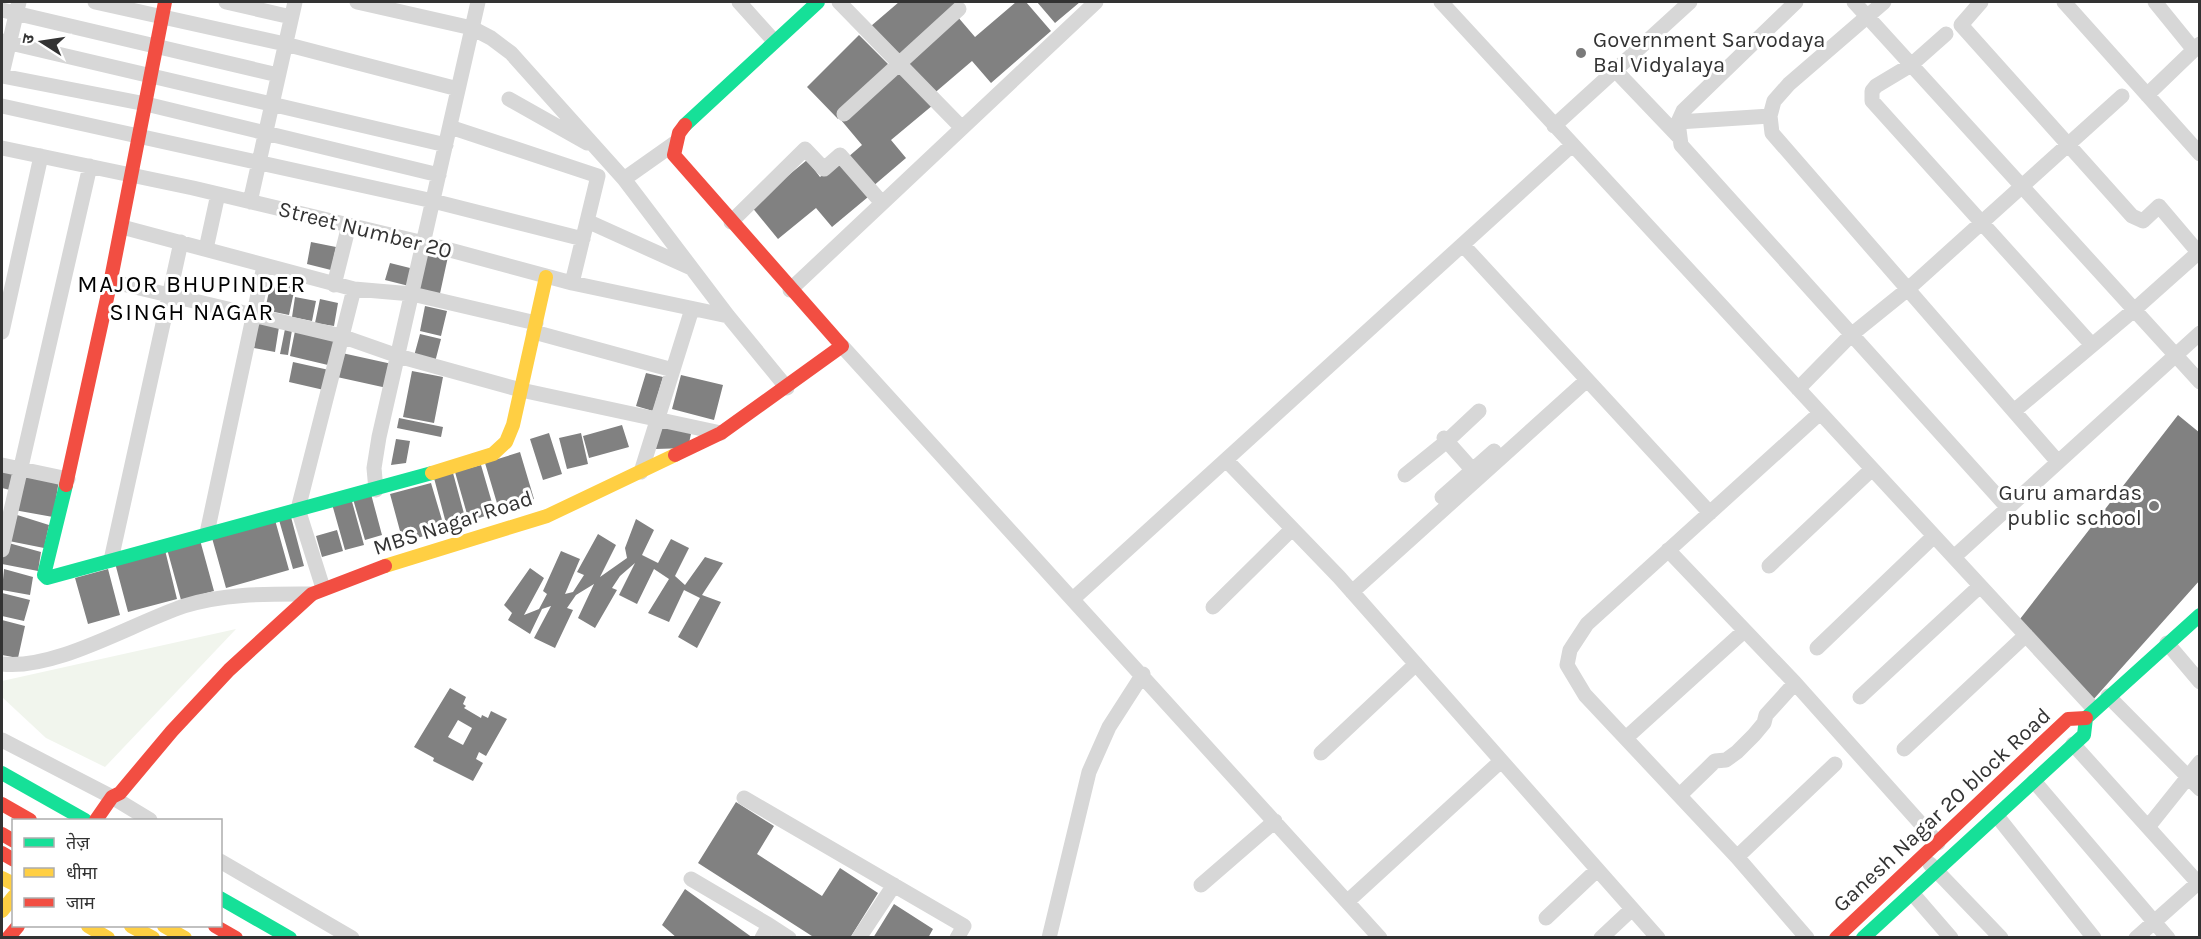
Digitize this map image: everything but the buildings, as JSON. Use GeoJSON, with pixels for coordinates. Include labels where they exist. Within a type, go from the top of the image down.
{"type":"FeatureCollection","features":[{"type":"Feature","properties":{"kind":"street"},"geometry":{"type":"LineString","coordinates":[[95,2],[162,19],[285,44],[458,89]]}},
{"type":"Feature","properties":{"kind":"street"},"geometry":{"type":"LineString","coordinates":[[165,2],[133,175],[68,479],[44,575],[53,578],[207,533],[376,489],[493,454],[506,442],[509,433],[546,277]]}},
{"type":"Feature","properties":{"kind":"street"},"geometry":{"type":"LineString","coordinates":[[226,2],[291,17]]}},
{"type":"Feature","properties":{"kind":"street"},"geometry":{"type":"LineString","coordinates":[[250,202],[295,2]]}},
{"type":"Feature","properties":{"kind":"street"},"geometry":{"type":"LineString","coordinates":[[357,2],[472,28],[491,38],[511,53],[624,179],[728,316],[787,388]]}},
{"type":"Feature","properties":{"kind":"street"},"geometry":{"type":"LineString","coordinates":[[376,489],[374,468],[379,437],[478,2]]}},
{"type":"Feature","properties":{"kind":"street"},"geometry":{"type":"LineString","coordinates":[[739,2],[774,41]]}},
{"type":"Feature","properties":{"kind":"street"},"geometry":{"type":"LineString","coordinates":[[624,179],[675,143],[689,120],[818,2]]}},
{"type":"Feature","properties":{"kind":"street"},"geometry":{"type":"LineString","coordinates":[[839,2],[962,128]]}},
{"type":"Feature","properties":{"kind":"street"},"geometry":{"type":"LineString","coordinates":[[790,290],[1096,2]]}},
{"type":"Feature","properties":{"kind":"street"},"geometry":{"type":"LineString","coordinates":[[1441,2],[2026,635],[2090,713],[2199,615]]}},
{"type":"Feature","properties":{"kind":"street"},"geometry":{"type":"LineString","coordinates":[[1554,126],[1690,2]]}},
{"type":"Feature","properties":{"kind":"street"},"geometry":{"type":"LineString","coordinates":[[1678,129],[1695,98],[1796,2]]}},
{"type":"Feature","properties":{"kind":"street"},"geometry":{"type":"LineString","coordinates":[[1854,2],[2199,382]]}},
{"type":"Feature","properties":{"kind":"street"},"geometry":{"type":"LineString","coordinates":[[1884,2],[1789,84],[1774,101],[1770,116],[1772,133],[2058,462]]}},
{"type":"Feature","properties":{"kind":"street"},"geometry":{"type":"LineString","coordinates":[[1981,2],[1960,25],[2132,216],[2143,221],[2159,206],[2199,252],[2014,411]]}},
{"type":"Feature","properties":{"kind":"street"},"geometry":{"type":"LineString","coordinates":[[2064,2],[2199,154]]}},
{"type":"Feature","properties":{"kind":"street"},"geometry":{"type":"LineString","coordinates":[[2147,95],[2196,47],[2154,2]]}},
{"type":"Feature","properties":{"kind":"street"},"geometry":{"type":"LineString","coordinates":[[278,75],[157,48],[12,9],[5,42],[2,75],[146,104],[439,175]]}},
{"type":"Feature","properties":{"kind":"street"},"geometry":{"type":"LineString","coordinates":[[844,114],[959,9]]}},
{"type":"Feature","properties":{"kind":"street"},"geometry":{"type":"LineString","coordinates":[[1946,34],[1911,65],[1876,86],[1872,91],[1872,101],[2092,345]]}},
{"type":"Feature","properties":{"kind":"street"},"geometry":{"type":"LineString","coordinates":[[5,42],[446,145]]}},
{"type":"Feature","properties":{"kind":"street"},"geometry":{"type":"LineString","coordinates":[[1615,70],[1678,129],[1692,159],[2008,508]]}},
{"type":"Feature","properties":{"kind":"street"},"geometry":{"type":"LineString","coordinates":[[1798,389],[1851,335],[1908,290],[2122,96]]}},
{"type":"Feature","properties":{"kind":"street"},"geometry":{"type":"LineString","coordinates":[[509,99],[598,149]]}},
{"type":"Feature","properties":{"kind":"street"},"geometry":{"type":"LineString","coordinates":[[2,106],[433,201],[583,238]]}},
{"type":"Feature","properties":{"kind":"street"},"geometry":{"type":"LineString","coordinates":[[1678,129],[1770,116]]}},
{"type":"Feature","properties":{"kind":"street"},"geometry":{"type":"LineString","coordinates":[[450,127],[598,176],[572,283]]}},
{"type":"Feature","properties":{"kind":"street"},"geometry":{"type":"LineString","coordinates":[[675,143],[674,155],[790,290],[1074,598],[1380,938]]}},
{"type":"Feature","properties":{"kind":"street"},"geometry":{"type":"LineString","coordinates":[[1074,598],[1572,145]]}},
{"type":"Feature","properties":{"kind":"street","name":"Street Number 20"},"geometry":{"type":"LineString","coordinates":[[2,148],[218,194],[424,243],[546,277],[728,316]]}},
{"type":"Feature","properties":{"kind":"street"},"geometry":{"type":"LineString","coordinates":[[731,222],[805,149],[824,170],[840,156],[882,203]]}},
{"type":"Feature","properties":{"kind":"street"},"geometry":{"type":"LineString","coordinates":[[2,332],[41,156]]}},
{"type":"Feature","properties":{"kind":"street"},"geometry":{"type":"LineString","coordinates":[[2,550],[90,166]]}},
{"type":"Feature","properties":{"kind":"street"},"geometry":{"type":"LineString","coordinates":[[206,249],[218,194]]}},
{"type":"Feature","properties":{"kind":"street"},"geometry":{"type":"LineString","coordinates":[[587,220],[692,269]]}},
{"type":"Feature","properties":{"kind":"street"},"geometry":{"type":"LineString","coordinates":[[334,285],[349,225]]}},
{"type":"Feature","properties":{"kind":"street"},"geometry":{"type":"LineString","coordinates":[[122,227],[334,285],[412,294],[535,327],[673,370]]}},
{"type":"Feature","properties":{"kind":"street"},"geometry":{"type":"LineString","coordinates":[[111,560],[181,242]]}},
{"type":"Feature","properties":{"kind":"street"},"geometry":{"type":"LineString","coordinates":[[1463,245],[1710,513]]}},
{"type":"Feature","properties":{"kind":"street"},"geometry":{"type":"LineString","coordinates":[[207,533],[264,266]]}},
{"type":"Feature","properties":{"kind":"street"},"geometry":{"type":"LineString","coordinates":[[110,281],[169,297],[254,314],[341,336],[398,356],[521,390],[721,433]]}},
{"type":"Feature","properties":{"kind":"street"},"geometry":{"type":"LineString","coordinates":[[2,664],[20,666],[46,660],[185,606],[216,598],[317,591],[297,509],[354,289]]}},
{"type":"Feature","properties":{"kind":"street"},"geometry":{"type":"LineString","coordinates":[[641,472],[692,309]]}},
{"type":"Feature","properties":{"kind":"street"},"geometry":{"type":"LineString","coordinates":[[1954,557],[2199,333]]}},
{"type":"Feature","properties":{"kind":"street","name":"MBS Nagar Road"},"geometry":{"type":"LineString","coordinates":[[97,819],[172,731],[229,670],[317,591],[399,561],[547,516],[641,472],[721,433],[787,388],[842,345]]}},
{"type":"Feature","properties":{"kind":"street"},"geometry":{"type":"LineString","coordinates":[[1429,509],[1587,380]]}},
{"type":"Feature","properties":{"kind":"street"},"geometry":{"type":"LineString","coordinates":[[1405,475],[1479,411]]}},
{"type":"Feature","properties":{"kind":"street"},"geometry":{"type":"LineString","coordinates":[[1807,938],[1737,857],[1627,737],[1585,695],[1567,665],[1570,650],[1587,624],[1820,413]]}},
{"type":"Feature","properties":{"kind":"street"},"geometry":{"type":"LineString","coordinates":[[1352,592],[1514,434]]}},
{"type":"Feature","properties":{"kind":"street"},"geometry":{"type":"LineString","coordinates":[[1446,439],[1475,473]]}},
{"type":"Feature","properties":{"kind":"street"},"geometry":{"type":"LineString","coordinates":[[1226,460],[1352,592],[1658,938]]}},
{"type":"Feature","properties":{"kind":"street"},"geometry":{"type":"LineString","coordinates":[[2,465],[68,479]]}},
{"type":"Feature","properties":{"kind":"street"},"geometry":{"type":"LineString","coordinates":[[1769,566],[1872,469]]}},
{"type":"Feature","properties":{"kind":"street"},"geometry":{"type":"LineString","coordinates":[[1214,607],[1291,530]]}},
{"type":"Feature","properties":{"kind":"street"},"geometry":{"type":"LineString","coordinates":[[1817,648],[1934,536]]}},
{"type":"Feature","properties":{"kind":"street"},"geometry":{"type":"LineString","coordinates":[[1668,550],[1743,632],[1795,683],[1938,843]]}},
{"type":"Feature","properties":{"kind":"street"},"geometry":{"type":"LineString","coordinates":[[1860,697],[1980,586]]}},
{"type":"Feature","properties":{"kind":"street"},"geometry":{"type":"LineString","coordinates":[[1627,737],[1743,632]]}},
{"type":"Feature","properties":{"kind":"street"},"geometry":{"type":"LineString","coordinates":[[1904,749],[2026,635]]}},
{"type":"Feature","properties":{"kind":"street"},"geometry":{"type":"LineString","coordinates":[[2167,644],[2199,682]]}},
{"type":"Feature","properties":{"kind":"street"},"geometry":{"type":"LineString","coordinates":[[1321,753],[1416,664]]}},
{"type":"Feature","properties":{"kind":"street"},"geometry":{"type":"LineString","coordinates":[[1049,938],[1089,772],[1109,727],[1143,674]]}},
{"type":"Feature","properties":{"kind":"street"},"geometry":{"type":"LineString","coordinates":[[1680,795],[1715,761],[1726,760],[1737,752],[1754,735],[1764,723],[1766,715],[1795,683]]}},
{"type":"Feature","properties":{"kind":"street"},"geometry":{"type":"LineString","coordinates":[[2108,696],[2199,789]]}},
{"type":"Feature","properties":{"kind":"street","name":"Ganesh Nagar 20 block Road"},"geometry":{"type":"LineString","coordinates":[[1863,938],[2084,735],[2090,713]]}},
{"type":"Feature","properties":{"kind":"street","name":"Ganesh Nagar 20 block Road"},"geometry":{"type":"LineString","coordinates":[[1836,938],[2068,719],[2090,713]]}},
{"type":"Feature","properties":{"kind":"street"},"geometry":{"type":"LineString","coordinates":[[2,740],[117,798],[148,819]]}},
{"type":"Feature","properties":{"kind":"street"},"geometry":{"type":"LineString","coordinates":[[2073,744],[2199,883],[2136,938]]}},
{"type":"Feature","properties":{"kind":"street"},"geometry":{"type":"LineString","coordinates":[[1347,901],[1502,761]]}},
{"type":"Feature","properties":{"kind":"street"},"geometry":{"type":"LineString","coordinates":[[2148,827],[2199,762]]}},
{"type":"Feature","properties":{"kind":"street"},"geometry":{"type":"LineString","coordinates":[[1737,857],[1835,764]]}},
{"type":"Feature","properties":{"kind":"street"},"geometry":{"type":"LineString","coordinates":[[2,773],[83,819]]}},
{"type":"Feature","properties":{"kind":"street"},"geometry":{"type":"LineString","coordinates":[[2034,781],[2168,938]]}},
{"type":"Feature","properties":{"kind":"street","name":"MBS Nagar Road"},"geometry":{"type":"LineString","coordinates":[[109,819],[117,798]]}},
{"type":"Feature","properties":{"kind":"street"},"geometry":{"type":"LineString","coordinates":[[744,798],[964,926],[957,938]]}},
{"type":"Feature","properties":{"kind":"street"},"geometry":{"type":"LineString","coordinates":[[2,804],[28,819]]}},
{"type":"Feature","properties":{"kind":"street"},"geometry":{"type":"LineString","coordinates":[[1996,816],[2094,938]]}},
{"type":"Feature","properties":{"kind":"street"},"geometry":{"type":"LineString","coordinates":[[1201,885],[1275,821]]}},
{"type":"Feature","properties":{"kind":"street"},"geometry":{"type":"LineString","coordinates":[[1924,857],[2001,938]]}},
{"type":"Feature","properties":{"kind":"street"},"geometry":{"type":"LineString","coordinates":[[222,862],[352,938]]}},
{"type":"Feature","properties":{"kind":"street"},"geometry":{"type":"LineString","coordinates":[[1546,918],[1598,870]]}},
{"type":"Feature","properties":{"kind":"street"},"geometry":{"type":"LineString","coordinates":[[691,879],[765,931],[789,938]]}},
{"type":"Feature","properties":{"kind":"street"},"geometry":{"type":"LineString","coordinates":[[859,938],[894,885]]}},
{"type":"Feature","properties":{"kind":"street"},"geometry":{"type":"LineString","coordinates":[[1912,893],[1951,938]]}},
{"type":"Feature","properties":{"kind":"street"},"geometry":{"type":"LineString","coordinates":[[2,911],[12,898]]}},
{"type":"Feature","properties":{"kind":"street"},"geometry":{"type":"LineString","coordinates":[[222,899],[266,932],[290,938]]}},
{"type":"Feature","properties":{"kind":"street"},"geometry":{"type":"LineString","coordinates":[[1601,938],[1632,909]]}},
{"type":"Feature","properties":{"kind":"street"},"geometry":{"type":"LineString","coordinates":[[1876,926],[1887,938]]}},
{"type":"Feature","properties":{"kind":"street"},"geometry":{"type":"LineString","coordinates":[[89,927],[108,938]]}},
{"type":"Feature","properties":{"kind":"street"},"geometry":{"type":"LineString","coordinates":[[133,927],[153,938]]}},
{"type":"Feature","properties":{"kind":"street"},"geometry":{"type":"LineString","coordinates":[[166,927],[185,938]]}},
{"type":"Feature","properties":{"kind":"street"},"geometry":{"type":"LineString","coordinates":[[217,927],[236,938]]}},
{"type":"Feature","properties":{"kind":"shaded area"},"geometry":{"type":"Polygon","coordinates":[[[236,629],[105,767],[46,738],[2,697],[2,681],[236,629]]]}},
{"type":"Feature","properties":{"kind":"traffic: fast"},"geometry":{"type":"LineString","coordinates":[[685,125],[818,2]]}},
{"type":"Feature","properties":{"kind":"traffic: fast"},"geometry":{"type":"LineString","coordinates":[[66,485],[44,575],[47,578],[432,473]]}},
{"type":"Feature","properties":{"kind":"traffic: fast"},"geometry":{"type":"LineString","coordinates":[[2086,718],[2200,615]]}},
{"type":"Feature","properties":{"kind":"traffic: fast"},"geometry":{"type":"LineString","coordinates":[[1863,938],[2084,735],[2086,718]]}},
{"type":"Feature","properties":{"kind":"traffic: fast"},"geometry":{"type":"LineString","coordinates":[[2,773],[83,819]]}},
{"type":"Feature","properties":{"kind":"traffic: fast"},"geometry":{"type":"LineString","coordinates":[[222,899],[290,938]]}},
{"type":"Feature","properties":{"kind":"traffic: slow"},"geometry":{"type":"LineString","coordinates":[[432,473],[493,454],[506,442],[513,425],[546,277]]}},
{"type":"Feature","properties":{"kind":"traffic: slow"},"geometry":{"type":"LineString","coordinates":[[385,566],[547,516],[675,455]]}},
{"type":"Feature","properties":{"kind":"traffic: slow"},"geometry":{"type":"LineString","coordinates":[[2,878],[12,883]]}},
{"type":"Feature","properties":{"kind":"traffic: slow"},"geometry":{"type":"LineString","coordinates":[[2,911],[12,898]]}},
{"type":"Feature","properties":{"kind":"traffic: slow"},"geometry":{"type":"LineString","coordinates":[[90,927],[108,938]]}},
{"type":"Feature","properties":{"kind":"traffic: slow"},"geometry":{"type":"LineString","coordinates":[[133,927],[153,938]]}},
{"type":"Feature","properties":{"kind":"traffic: slow"},"geometry":{"type":"LineString","coordinates":[[166,927],[185,938]]}},
{"type":"Feature","properties":{"kind":"traffic: jam"},"geometry":{"type":"LineString","coordinates":[[66,485],[109,289],[165,2]]}},
{"type":"Feature","properties":{"kind":"traffic: jam"},"geometry":{"type":"LineString","coordinates":[[675,455],[721,433],[842,346],[674,155],[679,133],[685,125]]}},
{"type":"Feature","properties":{"kind":"traffic: jam"},"geometry":{"type":"LineString","coordinates":[[97,819],[112,797],[120,793],[172,731],[229,670],[312,594],[385,566]]}},
{"type":"Feature","properties":{"kind":"traffic: jam"},"geometry":{"type":"LineString","coordinates":[[1836,938],[2068,719],[2086,718]]}},
{"type":"Feature","properties":{"kind":"traffic: jam"},"geometry":{"type":"LineString","coordinates":[[2,804],[28,819]]}},
{"type":"Feature","properties":{"kind":"traffic: jam"},"geometry":{"type":"LineString","coordinates":[[2,834],[12,840]]}},
{"type":"Feature","properties":{"kind":"traffic: jam"},"geometry":{"type":"LineString","coordinates":[[2,853],[12,859]]}},
{"type":"Feature","properties":{"kind":"traffic: jam"},"geometry":{"type":"LineString","coordinates":[[8,938],[17,927]]}},
{"type":"Feature","properties":{"kind":"traffic: jam"},"geometry":{"type":"LineString","coordinates":[[217,927],[236,938]]}},
{"type":"Feature","properties":{"kind":"place","name":"Government Sarvodaya Bal Vidyalaya"},"geometry":{"type":"Point","coordinates":[1581,53]}},
{"type":"Feature","properties":{"kind":"place","name":"Guru amardas public school"},"geometry":{"type":"Point","coordinates":[2154,506]}},
{"type":"Feature","properties":{"kind":"district","name":"MAJOR BHUPINDER SINGH NAGAR"},"geometry":{"type":"Point","coordinates":[192,298]}}]}
